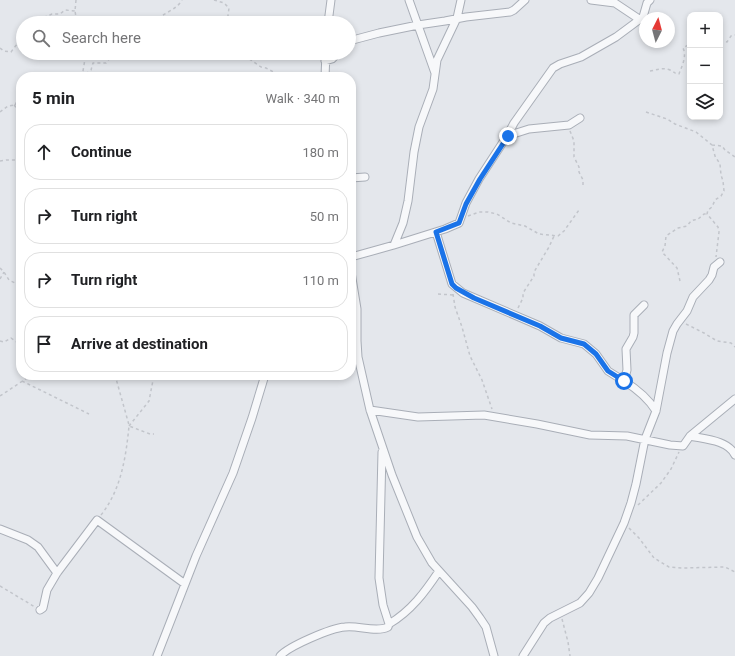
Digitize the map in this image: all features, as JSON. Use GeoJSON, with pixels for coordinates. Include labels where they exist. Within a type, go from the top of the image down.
{"type":"FeatureCollection","features":[{"type":"Feature","properties":{"kind":"street"},"geometry":{"type":"LineString","coordinates":[[329,16],[331,0]]}},
{"type":"Feature","properties":{"kind":"street"},"geometry":{"type":"LineString","coordinates":[[409,0],[435,73]]}},
{"type":"Feature","properties":{"kind":"street"},"geometry":{"type":"LineString","coordinates":[[394,245],[403,223],[408,201],[416,141],[422,117],[433,89],[437,60],[457,18],[461,0]]}},
{"type":"Feature","properties":{"kind":"street"},"geometry":{"type":"LineString","coordinates":[[356,39],[379,32],[457,18],[510,12],[525,0]]}},
{"type":"Feature","properties":{"kind":"street"},"geometry":{"type":"LineString","coordinates":[[356,256],[436,232],[459,223],[476,184],[508,136],[514,123],[553,68],[581,57],[606,43],[639,19],[615,3],[591,0]]}},
{"type":"Feature","properties":{"kind":"street"},"geometry":{"type":"LineString","coordinates":[[645,12],[650,0]]}},
{"type":"Feature","properties":{"kind":"street"},"geometry":{"type":"LineString","coordinates":[[325,72],[325,61],[328,60]]}},
{"type":"Feature","properties":{"kind":"street"},"geometry":{"type":"LineString","coordinates":[[508,136],[529,129],[570,125],[580,118]]}},
{"type":"Feature","properties":{"kind":"street"},"geometry":{"type":"LineString","coordinates":[[356,178],[366,177]]}},
{"type":"Feature","properties":{"kind":"street"},"geometry":{"type":"LineString","coordinates":[[436,232],[452,284],[463,293],[544,328],[561,338],[584,344],[596,354],[608,371],[642,394],[651,403],[656,411]]}},
{"type":"Feature","properties":{"kind":"street"},"geometry":{"type":"LineString","coordinates":[[523,656],[544,624],[550,618],[580,603],[589,593],[598,578],[624,523],[636,484],[645,439],[656,411],[667,353],[673,331],[687,311],[695,294],[709,280],[717,264]]}},
{"type":"Feature","properties":{"kind":"street"},"geometry":{"type":"LineString","coordinates":[[624,381],[627,370],[626,349],[634,333],[634,315],[644,305]]}},
{"type":"Feature","properties":{"kind":"street"},"geometry":{"type":"LineString","coordinates":[[356,309],[356,340],[358,357],[370,410],[382,446],[417,537],[432,564],[472,607],[486,627],[494,656]]}},
{"type":"Feature","properties":{"kind":"street"},"geometry":{"type":"LineString","coordinates":[[157,656],[185,584],[233,473],[263,380]]}},
{"type":"Feature","properties":{"kind":"street"},"geometry":{"type":"LineString","coordinates":[[370,410],[418,417],[495,416],[590,435],[627,436],[670,445],[683,446],[690,436],[735,399]]}},
{"type":"Feature","properties":{"kind":"street"},"geometry":{"type":"LineString","coordinates":[[690,436],[721,443],[733,450],[735,455]]}},
{"type":"Feature","properties":{"kind":"street"},"geometry":{"type":"LineString","coordinates":[[382,446],[379,578],[383,605],[389,624]]}},
{"type":"Feature","properties":{"kind":"street"},"geometry":{"type":"LineString","coordinates":[[40,610],[44,608],[47,590],[57,573],[97,520],[185,584]]}},
{"type":"Feature","properties":{"kind":"street"},"geometry":{"type":"LineString","coordinates":[[0,529],[28,540],[38,547],[57,573]]}},
{"type":"Feature","properties":{"kind":"street"},"geometry":{"type":"LineString","coordinates":[[280,656],[284,651],[331,630],[344,627],[385,628],[410,609],[439,571]]}},
{"type":"Feature","properties":{"kind":"path"},"geometry":{"type":"LineString","coordinates":[[76,0],[76,16]]}},
{"type":"Feature","properties":{"kind":"path"},"geometry":{"type":"LineString","coordinates":[[160,16],[179,5],[182,0]]}},
{"type":"Feature","properties":{"kind":"path"},"geometry":{"type":"LineString","coordinates":[[214,0],[224,3],[230,8],[228,16]]}},
{"type":"Feature","properties":{"kind":"path"},"geometry":{"type":"LineString","coordinates":[[47,16],[52,14],[60,14],[65,10],[75,11]]}},
{"type":"Feature","properties":{"kind":"path"},"geometry":{"type":"LineString","coordinates":[[723,41],[727,42],[731,36],[735,35]]}},
{"type":"Feature","properties":{"kind":"path"},"geometry":{"type":"LineString","coordinates":[[0,48],[4,51],[11,52],[16,45]]}},
{"type":"Feature","properties":{"kind":"path"},"geometry":{"type":"LineString","coordinates":[[650,72],[666,69],[675,74],[679,74],[685,52],[683,48],[687,46]]}},
{"type":"Feature","properties":{"kind":"path"},"geometry":{"type":"LineString","coordinates":[[83,72],[85,60]]}},
{"type":"Feature","properties":{"kind":"path"},"geometry":{"type":"LineString","coordinates":[[89,72],[93,63],[106,62],[108,60]]}},
{"type":"Feature","properties":{"kind":"path"},"geometry":{"type":"LineString","coordinates":[[251,60],[261,67],[274,72]]}},
{"type":"Feature","properties":{"kind":"path"},"geometry":{"type":"LineString","coordinates":[[0,111],[8,106],[14,105],[16,102]]}},
{"type":"Feature","properties":{"kind":"path"},"geometry":{"type":"LineString","coordinates":[[646,112],[667,119],[675,124],[696,132],[712,144],[722,146],[735,157]]}},
{"type":"Feature","properties":{"kind":"path"},"geometry":{"type":"LineString","coordinates":[[570,125],[570,130],[574,141],[574,157],[579,167],[578,172],[583,180],[583,187]]}},
{"type":"Feature","properties":{"kind":"path"},"geometry":{"type":"LineString","coordinates":[[680,281],[678,268],[662,252],[665,246],[666,236],[678,228],[687,226],[694,220],[698,220],[704,214],[707,214],[715,200],[721,196],[724,191],[720,164],[715,156],[712,144]]}},
{"type":"Feature","properties":{"kind":"path"},"geometry":{"type":"LineString","coordinates":[[0,161],[16,160]]}},
{"type":"Feature","properties":{"kind":"path"},"geometry":{"type":"LineString","coordinates":[[459,223],[469,216],[479,212],[488,212],[496,214],[511,223],[525,226],[539,234],[558,236],[564,231],[578,210]]}},
{"type":"Feature","properties":{"kind":"path"},"geometry":{"type":"LineString","coordinates":[[707,214],[718,227],[717,264]]}},
{"type":"Feature","properties":{"kind":"path"},"geometry":{"type":"LineString","coordinates":[[513,315],[519,306],[526,286],[534,276],[534,272],[554,236]]}},
{"type":"Feature","properties":{"kind":"path"},"geometry":{"type":"LineString","coordinates":[[0,268],[9,280],[16,284]]}},
{"type":"Feature","properties":{"kind":"path"},"geometry":{"type":"LineString","coordinates":[[0,279],[4,272]]}},
{"type":"Feature","properties":{"kind":"path"},"geometry":{"type":"LineString","coordinates":[[452,284],[455,307],[470,356],[482,380],[485,393],[495,416]]}},
{"type":"Feature","properties":{"kind":"path"},"geometry":{"type":"LineString","coordinates":[[438,294],[453,295]]}},
{"type":"Feature","properties":{"kind":"path"},"geometry":{"type":"LineString","coordinates":[[679,321],[717,341],[731,343],[735,347]]}},
{"type":"Feature","properties":{"kind":"path"},"geometry":{"type":"LineString","coordinates":[[0,341],[4,342],[11,338],[16,342]]}},
{"type":"Feature","properties":{"kind":"path"},"geometry":{"type":"LineString","coordinates":[[97,520],[114,497],[125,458],[129,426],[116,380]]}},
{"type":"Feature","properties":{"kind":"path"},"geometry":{"type":"LineString","coordinates":[[129,426],[149,401],[153,380]]}},
{"type":"Feature","properties":{"kind":"path"},"geometry":{"type":"LineString","coordinates":[[0,396],[22,381],[89,414]]}},
{"type":"Feature","properties":{"kind":"path"},"geometry":{"type":"LineString","coordinates":[[129,426],[150,434],[154,434]]}},
{"type":"Feature","properties":{"kind":"path"},"geometry":{"type":"LineString","coordinates":[[638,505],[661,483],[671,469],[683,446]]}},
{"type":"Feature","properties":{"kind":"path"},"geometry":{"type":"LineString","coordinates":[[624,523],[639,538],[654,558],[669,567],[725,567],[735,572]]}},
{"type":"Feature","properties":{"kind":"path"},"geometry":{"type":"LineString","coordinates":[[0,586],[40,610]]}},
{"type":"Feature","properties":{"kind":"path"},"geometry":{"type":"LineString","coordinates":[[560,613],[568,642],[570,656]]}},
{"type":"Feature","properties":{"kind":"route"},"geometry":{"type":"LineString","coordinates":[[508,136],[480,179],[466,204],[459,223],[436,232],[452,284],[463,293],[540,326],[565,340],[584,344],[596,354],[608,371],[624,381]]}}]}
